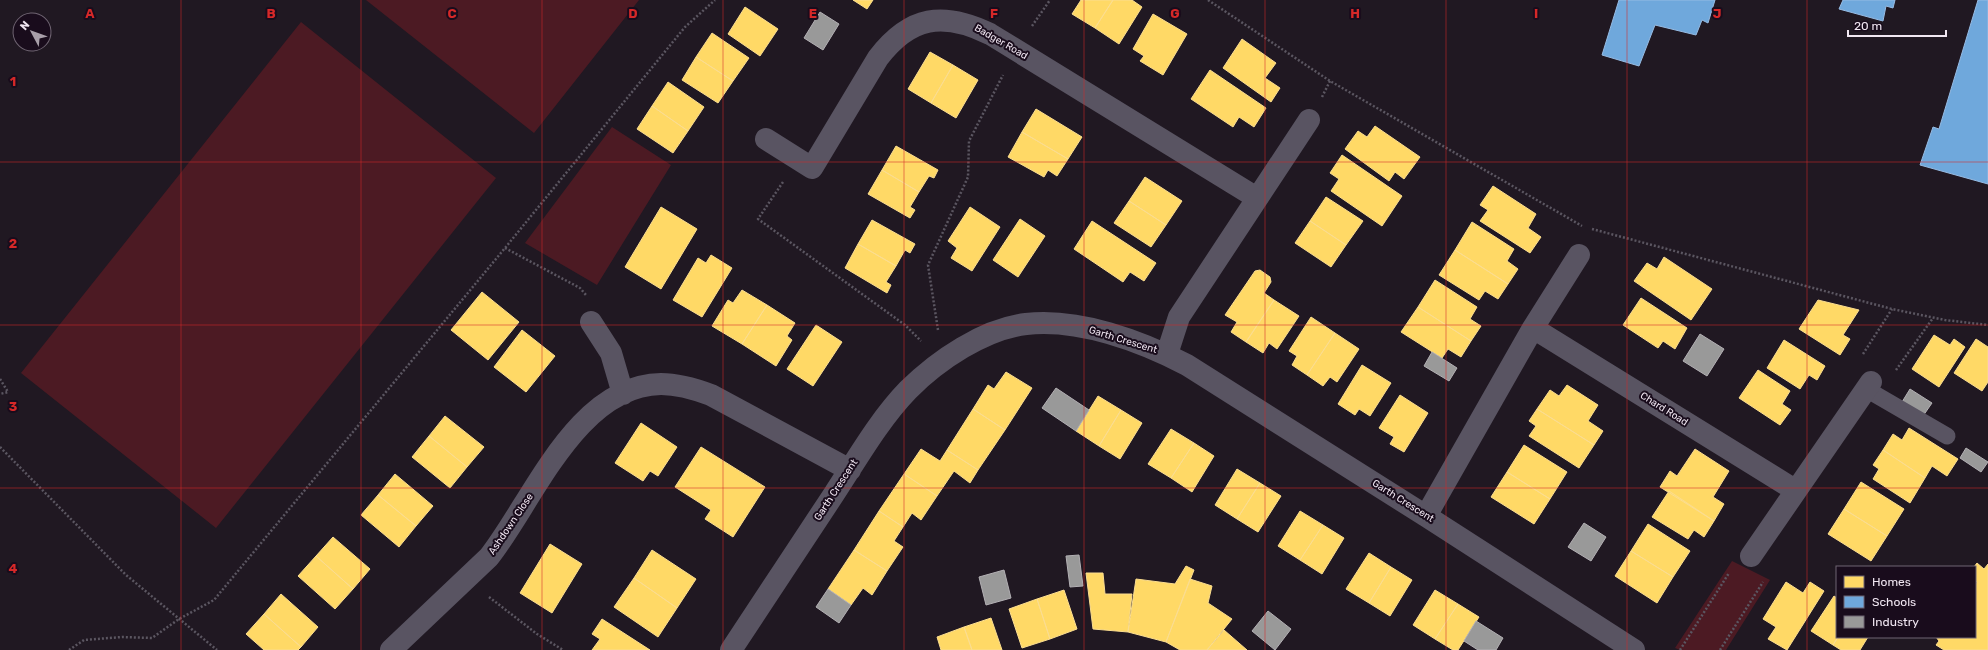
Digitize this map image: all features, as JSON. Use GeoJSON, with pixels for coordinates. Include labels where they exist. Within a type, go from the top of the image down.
{"type":"FeatureCollection","features":[{"type":"Feature","properties":{"kind":"street","name":"Badger Road"},"geometry":{"type":"LineString","coordinates":[[766,139],[812,168],[878,58],[890,43],[904,31],[935,19],[972,25],[1016,50],[1257,198]]}},
{"type":"Feature","properties":{"kind":"street"},"geometry":{"type":"LineString","coordinates":[[1167,354],[1179,317],[1309,120]]}},
{"type":"Feature","properties":{"kind":"street"},"geometry":{"type":"LineString","coordinates":[[1426,516],[1533,328],[1578,254]]}},
{"type":"Feature","properties":{"kind":"street"},"geometry":{"type":"LineString","coordinates":[[591,322],[611,353],[623,394]]}},
{"type":"Feature","properties":{"kind":"street","name":"Garth Crescent"},"geometry":{"type":"LineString","coordinates":[[733,649],[890,411],[909,390],[942,362],[975,341],[1000,330],[1026,324],[1057,323],[1087,328],[1141,344],[1167,354],[1187,365],[1634,650]]}},
{"type":"Feature","properties":{"kind":"street","name":"Chard Road"},"geometry":{"type":"LineString","coordinates":[[1533,328],[1795,490]]}},
{"type":"Feature","properties":{"kind":"street","name":"Ashdown Close"},"geometry":{"type":"LineString","coordinates":[[391,650],[489,557],[502,540],[556,454],[572,433],[590,416],[613,398],[639,386],[661,384],[689,387],[711,395],[850,470]]}},
{"type":"Feature","properties":{"kind":"street"},"geometry":{"type":"LineString","coordinates":[[1751,556],[1868,385]]}},
{"type":"Feature","properties":{"kind":"lane"},"geometry":{"type":"LineString","coordinates":[[1868,385],[1947,436]]}},
{"type":"Feature","properties":{"kind":"path"},"geometry":{"type":"LineString","coordinates":[[69,650],[84,640],[122,637],[152,638],[179,619],[214,600],[505,248],[685,27],[715,0]]}},
{"type":"Feature","properties":{"kind":"path"},"geometry":{"type":"LineString","coordinates":[[1208,0],[1330,81],[1582,226],[1892,309],[1933,318],[1988,325]]}},
{"type":"Feature","properties":{"kind":"path"},"geometry":{"type":"LineString","coordinates":[[942,362],[928,265],[968,177],[969,141],[1016,50]]}},
{"type":"Feature","properties":{"kind":"path"},"geometry":{"type":"LineString","coordinates":[[798,159],[758,219],[905,325],[942,362]]}},
{"type":"Feature","properties":{"kind":"path"},"geometry":{"type":"LineString","coordinates":[[505,248],[580,288],[596,310],[591,322]]}},
{"type":"Feature","properties":{"kind":"path"},"geometry":{"type":"LineString","coordinates":[[1892,309],[1856,366],[1868,385],[1886,385],[1933,318]]}},
{"type":"Feature","properties":{"kind":"path"},"geometry":{"type":"LineString","coordinates":[[0,379],[8,392],[0,394]]}},
{"type":"Feature","properties":{"kind":"path"},"geometry":{"type":"LineString","coordinates":[[0,447],[126,575],[217,650]]}},
{"type":"Feature","properties":{"kind":"path"},"geometry":{"type":"LineString","coordinates":[[1680,650],[1741,554],[1751,556],[1771,570],[1720,650]]}},
{"type":"Feature","properties":{"kind":"path"},"geometry":{"type":"LineString","coordinates":[[466,580],[537,634],[563,650]]}},
{"type":"Feature","properties":{"kind":"shaded area"},"geometry":{"type":"Polygon","coordinates":[[[366,0],[639,0],[534,133],[366,0]]]}},
{"type":"Feature","properties":{"kind":"shaded area"},"geometry":{"type":"Polygon","coordinates":[[[301,22],[496,178],[216,528],[21,373],[301,22]]]}},
{"type":"Feature","properties":{"kind":"shaded area"},"geometry":{"type":"Polygon","coordinates":[[[612,127],[671,165],[597,285],[525,243],[612,127]]]}},
{"type":"Feature","properties":{"kind":"shaded area"},"geometry":{"type":"Polygon","coordinates":[[[1732,561],[1770,580],[1726,650],[1680,650],[1675,648],[1732,561]]]}},
{"type":"Feature","properties":{"kind":"building: Homes"},"geometry":{"type":"Polygon","coordinates":[[[853,0],[873,0],[867,9],[853,0]]]}},
{"type":"Feature","properties":{"kind":"building: Homes"},"geometry":{"type":"Polygon","coordinates":[[[1081,0],[1113,0],[1095,28],[1072,14],[1081,0]]]}},
{"type":"Feature","properties":{"kind":"building: Homes"},"geometry":{"type":"Polygon","coordinates":[[[1113,0],[1132,0],[1142,7],[1119,44],[1095,28],[1113,0]]]}},
{"type":"Feature","properties":{"kind":"building: Homes"},"geometry":{"type":"Polygon","coordinates":[[[745,7],[778,29],[760,56],[728,34],[745,7]]]}},
{"type":"Feature","properties":{"kind":"building: Homes"},"geometry":{"type":"Polygon","coordinates":[[[1153,14],[1187,34],[1163,75],[1140,61],[1144,56],[1133,49],[1153,14]]]}},
{"type":"Feature","properties":{"kind":"building: Homes"},"geometry":{"type":"Polygon","coordinates":[[[712,33],[749,58],[733,81],[696,57],[712,33]]]}},
{"type":"Feature","properties":{"kind":"building: Homes"},"geometry":{"type":"Polygon","coordinates":[[[1242,39],[1276,63],[1265,78],[1280,88],[1271,102],[1223,68],[1242,39]]]}},
{"type":"Feature","properties":{"kind":"building: Homes"},"geometry":{"type":"Polygon","coordinates":[[[930,52],[953,65],[931,103],[908,89],[930,52]]]}},
{"type":"Feature","properties":{"kind":"building: Homes"},"geometry":{"type":"Polygon","coordinates":[[[696,57],[733,81],[718,103],[682,80],[696,57]]]}},
{"type":"Feature","properties":{"kind":"building: Homes"},"geometry":{"type":"Polygon","coordinates":[[[953,65],[978,80],[956,118],[931,103],[953,65]]]}},
{"type":"Feature","properties":{"kind":"building: Homes"},"geometry":{"type":"Polygon","coordinates":[[[1210,70],[1266,108],[1254,127],[1239,117],[1233,127],[1191,99],[1210,70]]]}},
{"type":"Feature","properties":{"kind":"building: Homes"},"geometry":{"type":"Polygon","coordinates":[[[668,82],[704,107],[688,131],[652,106],[668,82]]]}},
{"type":"Feature","properties":{"kind":"building: Homes"},"geometry":{"type":"Polygon","coordinates":[[[652,106],[688,131],[673,153],[637,129],[652,106]]]}},
{"type":"Feature","properties":{"kind":"building: Homes"},"geometry":{"type":"Polygon","coordinates":[[[1036,109],[1082,137],[1068,159],[1022,132],[1036,109]]]}},
{"type":"Feature","properties":{"kind":"building: Homes"},"geometry":{"type":"Polygon","coordinates":[[[1375,126],[1420,157],[1404,179],[1395,172],[1389,181],[1345,149],[1358,131],[1367,137],[1375,126]]]}},
{"type":"Feature","properties":{"kind":"building: Homes"},"geometry":{"type":"Polygon","coordinates":[[[1022,132],[1068,159],[1057,176],[1048,170],[1044,177],[1008,157],[1022,132]]]}},
{"type":"Feature","properties":{"kind":"building: Homes"},"geometry":{"type":"Polygon","coordinates":[[[896,146],[938,170],[934,178],[929,176],[919,192],[882,170],[896,146]]]}},
{"type":"Feature","properties":{"kind":"building: Homes"},"geometry":{"type":"Polygon","coordinates":[[[1342,155],[1402,196],[1382,226],[1331,191],[1339,179],[1330,173],[1342,155]]]}},
{"type":"Feature","properties":{"kind":"building: Homes"},"geometry":{"type":"Polygon","coordinates":[[[882,170],[919,192],[910,207],[915,210],[910,218],[868,194],[882,170]]]}},
{"type":"Feature","properties":{"kind":"building: Homes"},"geometry":{"type":"Polygon","coordinates":[[[1145,177],[1182,201],[1166,225],[1129,201],[1145,177]]]}},
{"type":"Feature","properties":{"kind":"building: Homes"},"geometry":{"type":"Polygon","coordinates":[[[1493,186],[1536,214],[1528,228],[1541,237],[1530,253],[1480,221],[1488,210],[1480,205],[1493,186]]]}},
{"type":"Feature","properties":{"kind":"building: Homes"},"geometry":{"type":"Polygon","coordinates":[[[1326,197],[1363,221],[1346,245],[1310,221],[1326,197]]]}},
{"type":"Feature","properties":{"kind":"building: Homes"},"geometry":{"type":"Polygon","coordinates":[[[1129,201],[1166,225],[1151,247],[1114,223],[1129,201]]]}},
{"type":"Feature","properties":{"kind":"building: Homes"},"geometry":{"type":"Polygon","coordinates":[[[661,207],[697,229],[661,289],[625,267],[661,207]]]}},
{"type":"Feature","properties":{"kind":"building: Homes"},"geometry":{"type":"Polygon","coordinates":[[[970,207],[1000,227],[972,271],[951,258],[957,248],[948,241],[970,207]]]}},
{"type":"Feature","properties":{"kind":"building: Homes"},"geometry":{"type":"Polygon","coordinates":[[[1020,219],[1045,236],[1018,277],[993,260],[1020,219]]]}},
{"type":"Feature","properties":{"kind":"building: Homes"},"geometry":{"type":"Polygon","coordinates":[[[872,220],[915,244],[910,253],[905,250],[896,266],[858,244],[872,220]]]}},
{"type":"Feature","properties":{"kind":"building: Homes"},"geometry":{"type":"Polygon","coordinates":[[[1092,221],[1156,263],[1144,281],[1130,272],[1123,282],[1074,249],[1092,221]]]}},
{"type":"Feature","properties":{"kind":"building: Homes"},"geometry":{"type":"Polygon","coordinates":[[[1310,221],[1346,245],[1331,267],[1295,243],[1310,221]]]}},
{"type":"Feature","properties":{"kind":"building: Homes"},"geometry":{"type":"Polygon","coordinates":[[[1472,222],[1514,249],[1507,261],[1518,269],[1508,284],[1455,250],[1472,222]]]}},
{"type":"Feature","properties":{"kind":"building: Homes"},"geometry":{"type":"Polygon","coordinates":[[[858,244],[896,266],[886,282],[891,285],[887,293],[845,268],[858,244]]]}},
{"type":"Feature","properties":{"kind":"building: Homes"},"geometry":{"type":"Polygon","coordinates":[[[1455,250],[1508,284],[1498,299],[1485,291],[1479,300],[1439,275],[1455,250]]]}},
{"type":"Feature","properties":{"kind":"building: Homes"},"geometry":{"type":"Polygon","coordinates":[[[711,255],[732,268],[702,317],[673,300],[698,258],[706,263],[711,255]]]}},
{"type":"Feature","properties":{"kind":"building: Homes"},"geometry":{"type":"Polygon","coordinates":[[[1664,257],[1712,289],[1691,320],[1634,281],[1647,263],[1657,269],[1664,257]]]}},
{"type":"Feature","properties":{"kind":"building: Homes"},"geometry":{"type":"Polygon","coordinates":[[[1260,270],[1270,277],[1271,282],[1264,293],[1274,300],[1246,342],[1231,332],[1237,322],[1225,315],[1255,271],[1260,270]]]}},
{"type":"Feature","properties":{"kind":"building: Homes"},"geometry":{"type":"Polygon","coordinates":[[[1435,280],[1477,307],[1470,319],[1481,326],[1471,341],[1418,307],[1435,280]]]}},
{"type":"Feature","properties":{"kind":"building: Homes"},"geometry":{"type":"Polygon","coordinates":[[[742,290],[767,305],[742,344],[712,326],[728,300],[733,303],[742,290]]]}},
{"type":"Feature","properties":{"kind":"building: Homes"},"geometry":{"type":"Polygon","coordinates":[[[482,292],[519,322],[488,360],[451,330],[482,292]]]}},
{"type":"Feature","properties":{"kind":"building: Homes"},"geometry":{"type":"Polygon","coordinates":[[[1641,298],[1687,328],[1675,349],[1663,341],[1658,348],[1623,325],[1641,298]]]}},
{"type":"Feature","properties":{"kind":"building: Homes"},"geometry":{"type":"Polygon","coordinates":[[[1274,300],[1299,316],[1277,349],[1269,343],[1263,353],[1246,342],[1274,300]]]}},
{"type":"Feature","properties":{"kind":"building: Homes"},"geometry":{"type":"Polygon","coordinates":[[[1818,300],[1859,310],[1843,335],[1850,339],[1840,355],[1799,329],[1818,300]]]}},
{"type":"Feature","properties":{"kind":"building: Homes"},"geometry":{"type":"Polygon","coordinates":[[[767,305],[795,323],[787,336],[792,340],[776,366],[742,344],[767,305]]]}},
{"type":"Feature","properties":{"kind":"building: Homes"},"geometry":{"type":"Polygon","coordinates":[[[1418,307],[1471,341],[1461,357],[1448,349],[1442,358],[1401,332],[1418,307]]]}},
{"type":"Feature","properties":{"kind":"building: Homes"},"geometry":{"type":"Polygon","coordinates":[[[1311,317],[1335,333],[1307,375],[1292,365],[1297,356],[1289,351],[1311,317]]]}},
{"type":"Feature","properties":{"kind":"building: Homes"},"geometry":{"type":"Polygon","coordinates":[[[816,325],[842,342],[813,386],[787,369],[816,325]]]}},
{"type":"Feature","properties":{"kind":"building: Homes"},"geometry":{"type":"Polygon","coordinates":[[[522,330],[555,356],[526,392],[494,367],[522,330]]]}},
{"type":"Feature","properties":{"kind":"building: Homes"},"geometry":{"type":"Polygon","coordinates":[[[1335,333],[1359,349],[1337,382],[1330,377],[1323,386],[1307,375],[1335,333]]]}},
{"type":"Feature","properties":{"kind":"building: Homes"},"geometry":{"type":"Polygon","coordinates":[[[1934,335],[1950,345],[1954,339],[1965,347],[1939,387],[1912,369],[1934,335]]]}},
{"type":"Feature","properties":{"kind":"building: Homes"},"geometry":{"type":"Polygon","coordinates":[[[1976,339],[1988,347],[1988,382],[1982,391],[1954,373],[1976,339]]]}},
{"type":"Feature","properties":{"kind":"building: Homes"},"geometry":{"type":"Polygon","coordinates":[[[1784,340],[1825,366],[1817,380],[1809,375],[1800,389],[1767,368],[1784,340]]]}},
{"type":"Feature","properties":{"kind":"building: Homes"},"geometry":{"type":"Polygon","coordinates":[[[1362,365],[1391,383],[1370,416],[1359,409],[1355,415],[1338,404],[1362,365]]]}},
{"type":"Feature","properties":{"kind":"building: Homes"},"geometry":{"type":"Polygon","coordinates":[[[1758,370],[1790,391],[1782,404],[1791,410],[1780,425],[1739,398],[1758,370]]]}},
{"type":"Feature","properties":{"kind":"building: Homes"},"geometry":{"type":"Polygon","coordinates":[[[1006,372],[1032,388],[1005,430],[973,409],[988,385],[994,389],[1006,372]]]}},
{"type":"Feature","properties":{"kind":"building: Homes"},"geometry":{"type":"Polygon","coordinates":[[[1567,385],[1598,405],[1588,421],[1603,431],[1594,445],[1537,409],[1550,390],[1559,396],[1567,385]]]}},
{"type":"Feature","properties":{"kind":"building: Homes"},"geometry":{"type":"Polygon","coordinates":[[[1400,395],[1428,413],[1404,452],[1390,444],[1394,437],[1379,428],[1400,395]]]}},
{"type":"Feature","properties":{"kind":"building: Homes"},"geometry":{"type":"Polygon","coordinates":[[[1098,396],[1121,410],[1099,446],[1076,431],[1098,396]]]}},
{"type":"Feature","properties":{"kind":"building: Homes"},"geometry":{"type":"Polygon","coordinates":[[[973,409],[1005,430],[978,470],[947,450],[973,409]]]}},
{"type":"Feature","properties":{"kind":"building: Homes"},"geometry":{"type":"Polygon","coordinates":[[[1537,409],[1594,445],[1579,468],[1529,436],[1536,426],[1529,421],[1537,409]]]}},
{"type":"Feature","properties":{"kind":"building: Homes"},"geometry":{"type":"Polygon","coordinates":[[[1121,410],[1142,423],[1120,459],[1099,446],[1121,410]]]}},
{"type":"Feature","properties":{"kind":"building: Homes"},"geometry":{"type":"Polygon","coordinates":[[[445,416],[484,447],[467,467],[429,436],[445,416]]]}},
{"type":"Feature","properties":{"kind":"building: Homes"},"geometry":{"type":"Polygon","coordinates":[[[641,423],[677,447],[658,476],[650,471],[643,481],[615,463],[641,423]]]}},
{"type":"Feature","properties":{"kind":"building: Homes"},"geometry":{"type":"Polygon","coordinates":[[[1909,428],[1958,459],[1947,476],[1932,466],[1925,478],[1883,450],[1893,434],[1902,440],[1909,428]]]}},
{"type":"Feature","properties":{"kind":"building: Homes"},"geometry":{"type":"Polygon","coordinates":[[[1171,429],[1194,443],[1171,478],[1148,464],[1171,429]]]}},
{"type":"Feature","properties":{"kind":"building: Homes"},"geometry":{"type":"Polygon","coordinates":[[[429,436],[467,467],[450,488],[412,457],[429,436]]]}},
{"type":"Feature","properties":{"kind":"building: Homes"},"geometry":{"type":"Polygon","coordinates":[[[1194,443],[1214,456],[1192,492],[1171,478],[1194,443]]]}},
{"type":"Feature","properties":{"kind":"building: Homes"},"geometry":{"type":"Polygon","coordinates":[[[1524,445],[1567,472],[1550,499],[1507,472],[1524,445]]]}},
{"type":"Feature","properties":{"kind":"building: Homes"},"geometry":{"type":"Polygon","coordinates":[[[701,447],[765,487],[733,537],[705,519],[711,510],[675,487],[701,447]]]}},
{"type":"Feature","properties":{"kind":"building: Homes"},"geometry":{"type":"Polygon","coordinates":[[[921,449],[940,461],[947,450],[978,470],[970,483],[954,471],[937,496],[904,474],[921,449]]]}},
{"type":"Feature","properties":{"kind":"building: Homes"},"geometry":{"type":"Polygon","coordinates":[[[1695,449],[1729,471],[1713,497],[1724,504],[1714,521],[1660,487],[1670,471],[1677,476],[1695,449]]]}},
{"type":"Feature","properties":{"kind":"building: Homes"},"geometry":{"type":"Polygon","coordinates":[[[1883,450],[1925,478],[1910,503],[1873,479],[1879,469],[1873,465],[1883,450]]]}},
{"type":"Feature","properties":{"kind":"building: Homes"},"geometry":{"type":"Polygon","coordinates":[[[1237,469],[1260,483],[1237,519],[1215,505],[1237,469]]]}},
{"type":"Feature","properties":{"kind":"building: Homes"},"geometry":{"type":"Polygon","coordinates":[[[1507,472],[1550,499],[1534,524],[1491,497],[1507,472]]]}},
{"type":"Feature","properties":{"kind":"building: Homes"},"geometry":{"type":"Polygon","coordinates":[[[395,474],[433,506],[416,526],[378,495],[395,474]]]}},
{"type":"Feature","properties":{"kind":"building: Homes"},"geometry":{"type":"Polygon","coordinates":[[[904,474],[937,496],[921,520],[912,513],[903,527],[879,511],[904,474]]]}},
{"type":"Feature","properties":{"kind":"building: Homes"},"geometry":{"type":"Polygon","coordinates":[[[1861,482],[1904,509],[1887,536],[1844,509],[1861,482]]]}},
{"type":"Feature","properties":{"kind":"building: Homes"},"geometry":{"type":"Polygon","coordinates":[[[1260,483],[1281,496],[1258,532],[1237,519],[1260,483]]]}},
{"type":"Feature","properties":{"kind":"building: Homes"},"geometry":{"type":"Polygon","coordinates":[[[1669,491],[1714,521],[1704,537],[1694,530],[1688,539],[1652,517],[1669,491]]]}},
{"type":"Feature","properties":{"kind":"building: Homes"},"geometry":{"type":"Polygon","coordinates":[[[378,495],[416,526],[399,547],[361,515],[378,495]]]}},
{"type":"Feature","properties":{"kind":"building: Homes"},"geometry":{"type":"Polygon","coordinates":[[[1844,509],[1887,536],[1871,561],[1828,534],[1844,509]]]}},
{"type":"Feature","properties":{"kind":"building: Homes"},"geometry":{"type":"Polygon","coordinates":[[[879,511],[903,527],[894,541],[903,547],[887,571],[854,550],[879,511]]]}},
{"type":"Feature","properties":{"kind":"building: Homes"},"geometry":{"type":"Polygon","coordinates":[[[1300,511],[1323,525],[1300,560],[1278,546],[1300,511]]]}},
{"type":"Feature","properties":{"kind":"building: Homes"},"geometry":{"type":"Polygon","coordinates":[[[1648,524],[1690,551],[1673,577],[1631,551],[1648,524]]]}},
{"type":"Feature","properties":{"kind":"building: Homes"},"geometry":{"type":"Polygon","coordinates":[[[1323,525],[1344,538],[1322,574],[1300,560],[1323,525]]]}},
{"type":"Feature","properties":{"kind":"building: Homes"},"geometry":{"type":"Polygon","coordinates":[[[333,537],[370,569],[353,589],[316,556],[333,537]]]}},
{"type":"Feature","properties":{"kind":"building: Homes"},"geometry":{"type":"Polygon","coordinates":[[[550,544],[582,564],[552,613],[520,593],[550,544]]]}},
{"type":"Feature","properties":{"kind":"building: Homes"},"geometry":{"type":"Polygon","coordinates":[[[652,550],[696,579],[677,608],[634,578],[652,550]]]}},
{"type":"Feature","properties":{"kind":"building: Homes"},"geometry":{"type":"Polygon","coordinates":[[[854,550],[887,571],[872,595],[863,588],[851,605],[828,589],[854,550]]]}},
{"type":"Feature","properties":{"kind":"building: Homes"},"geometry":{"type":"Polygon","coordinates":[[[1631,551],[1673,577],[1657,603],[1615,576],[1631,551]]]}},
{"type":"Feature","properties":{"kind":"building: Homes"},"geometry":{"type":"Polygon","coordinates":[[[1369,553],[1391,567],[1369,603],[1346,589],[1369,553]]]}},
{"type":"Feature","properties":{"kind":"building: Homes"},"geometry":{"type":"Polygon","coordinates":[[[316,556],[353,589],[335,609],[298,576],[316,556]]]}},
{"type":"Feature","properties":{"kind":"building: Homes"},"geometry":{"type":"Polygon","coordinates":[[[1977,563],[1984,569],[1988,564],[1988,650],[1944,650],[1936,645],[1939,641],[1937,638],[1976,638],[1977,582],[1976,566],[1975,566],[1977,563]]]}},
{"type":"Feature","properties":{"kind":"building: Homes"},"geometry":{"type":"Polygon","coordinates":[[[1186,566],[1194,570],[1166,642],[1128,632],[1136,579],[1175,584],[1186,566]]]}},
{"type":"Feature","properties":{"kind":"building: Homes"},"geometry":{"type":"Polygon","coordinates":[[[1391,567],[1412,580],[1390,616],[1369,603],[1391,567]]]}},
{"type":"Feature","properties":{"kind":"building: Homes"},"geometry":{"type":"Polygon","coordinates":[[[1086,573],[1103,573],[1105,594],[1132,594],[1128,632],[1093,629],[1086,573]]]}},
{"type":"Feature","properties":{"kind":"building: Homes"},"geometry":{"type":"Polygon","coordinates":[[[634,578],[677,608],[658,637],[614,607],[634,578]]]}},
{"type":"Feature","properties":{"kind":"building: Homes"},"geometry":{"type":"Polygon","coordinates":[[[1190,579],[1212,586],[1208,603],[1232,619],[1207,650],[1180,650],[1166,642],[1190,579]]]}},
{"type":"Feature","properties":{"kind":"building: Homes"},"geometry":{"type":"Polygon","coordinates":[[[1786,582],[1803,593],[1810,582],[1824,591],[1787,650],[1768,639],[1776,627],[1763,619],[1786,582]]]}},
{"type":"Feature","properties":{"kind":"building: Homes"},"geometry":{"type":"Polygon","coordinates":[[[1064,590],[1077,629],[1050,639],[1037,599],[1064,590]]]}},
{"type":"Feature","properties":{"kind":"building: Homes"},"geometry":{"type":"Polygon","coordinates":[[[1435,590],[1458,604],[1435,639],[1413,625],[1435,590]]]}},
{"type":"Feature","properties":{"kind":"building: Homes"},"geometry":{"type":"Polygon","coordinates":[[[281,594],[318,627],[301,647],[264,614],[281,594]]]}},
{"type":"Feature","properties":{"kind":"building: Homes"},"geometry":{"type":"Polygon","coordinates":[[[1834,596],[1836,597],[1836,638],[1837,638],[1833,645],[1811,631],[1834,596]]]}},
{"type":"Feature","properties":{"kind":"building: Homes"},"geometry":{"type":"Polygon","coordinates":[[[1037,599],[1050,639],[1022,648],[1009,609],[1037,599]]]}},
{"type":"Feature","properties":{"kind":"building: Homes"},"geometry":{"type":"Polygon","coordinates":[[[1458,604],[1479,617],[1458,650],[1453,650],[1435,639],[1458,604]]]}},
{"type":"Feature","properties":{"kind":"building: Homes"},"geometry":{"type":"Polygon","coordinates":[[[264,614],[301,647],[298,650],[264,650],[246,634],[264,614]]]}},
{"type":"Feature","properties":{"kind":"building: Homes"},"geometry":{"type":"Polygon","coordinates":[[[991,618],[1002,650],[972,650],[964,627],[991,618]]]}},
{"type":"Feature","properties":{"kind":"building: Homes"},"geometry":{"type":"Polygon","coordinates":[[[602,619],[650,650],[592,650],[600,639],[592,634],[602,619]]]}},
{"type":"Feature","properties":{"kind":"building: Homes"},"geometry":{"type":"Polygon","coordinates":[[[964,627],[972,650],[941,650],[937,637],[964,627]]]}},
{"type":"Feature","properties":{"kind":"building: Homes"},"geometry":{"type":"Polygon","coordinates":[[[1224,630],[1247,650],[1207,650],[1224,630]]]}},
{"type":"Feature","properties":{"kind":"building: Homes"},"geometry":{"type":"Polygon","coordinates":[[[1837,638],[1867,638],[1860,650],[1841,650],[1833,645],[1837,638]]]}},
{"type":"Feature","properties":{"kind":"building: Schools"},"geometry":{"type":"Polygon","coordinates":[[[1619,0],[1715,0],[1708,23],[1702,20],[1696,35],[1655,25],[1639,66],[1602,55],[1619,0]]]}},
{"type":"Feature","properties":{"kind":"building: Schools"},"geometry":{"type":"Polygon","coordinates":[[[1843,0],[1895,0],[1893,8],[1886,6],[1883,21],[1839,9],[1843,0]]]}},
{"type":"Feature","properties":{"kind":"building: Schools"},"geometry":{"type":"Polygon","coordinates":[[[1978,0],[1988,0],[1988,184],[1920,165],[1933,127],[1939,129],[1978,0]]]}},
{"type":"Feature","properties":{"kind":"building: Industry"},"geometry":{"type":"Polygon","coordinates":[[[820,12],[839,24],[823,50],[804,38],[820,12]]]}},
{"type":"Feature","properties":{"kind":"building: Industry"},"geometry":{"type":"Polygon","coordinates":[[[1700,334],[1724,349],[1707,376],[1683,361],[1700,334]]]}},
{"type":"Feature","properties":{"kind":"building: Industry"},"geometry":{"type":"Polygon","coordinates":[[[1432,352],[1457,368],[1449,381],[1424,366],[1432,352]]]}},
{"type":"Feature","properties":{"kind":"building: Industry"},"geometry":{"type":"Polygon","coordinates":[[[1056,388],[1089,410],[1076,431],[1042,408],[1056,388]]]}},
{"type":"Feature","properties":{"kind":"building: Industry"},"geometry":{"type":"Polygon","coordinates":[[[1910,389],[1932,403],[1923,416],[1902,402],[1910,389]]]}},
{"type":"Feature","properties":{"kind":"building: Industry"},"geometry":{"type":"Polygon","coordinates":[[[1966,448],[1988,462],[1981,472],[1960,458],[1966,448]]]}},
{"type":"Feature","properties":{"kind":"building: Industry"},"geometry":{"type":"Polygon","coordinates":[[[1584,523],[1606,537],[1591,561],[1568,547],[1584,523]]]}},
{"type":"Feature","properties":{"kind":"building: Industry"},"geometry":{"type":"Polygon","coordinates":[[[1079,555],[1083,586],[1070,587],[1066,556],[1079,555]]]}},
{"type":"Feature","properties":{"kind":"building: Industry"},"geometry":{"type":"Polygon","coordinates":[[[1004,570],[1011,598],[986,605],[979,577],[1004,570]]]}},
{"type":"Feature","properties":{"kind":"building: Industry"},"geometry":{"type":"Polygon","coordinates":[[[828,589],[851,605],[839,623],[816,607],[828,589]]]}},
{"type":"Feature","properties":{"kind":"building: Industry"},"geometry":{"type":"Polygon","coordinates":[[[1268,611],[1291,629],[1275,650],[1252,631],[1268,611]]]}},
{"type":"Feature","properties":{"kind":"building: Industry"},"geometry":{"type":"Polygon","coordinates":[[[1476,621],[1503,638],[1496,650],[1478,650],[1464,641],[1476,621]]]}}]}
